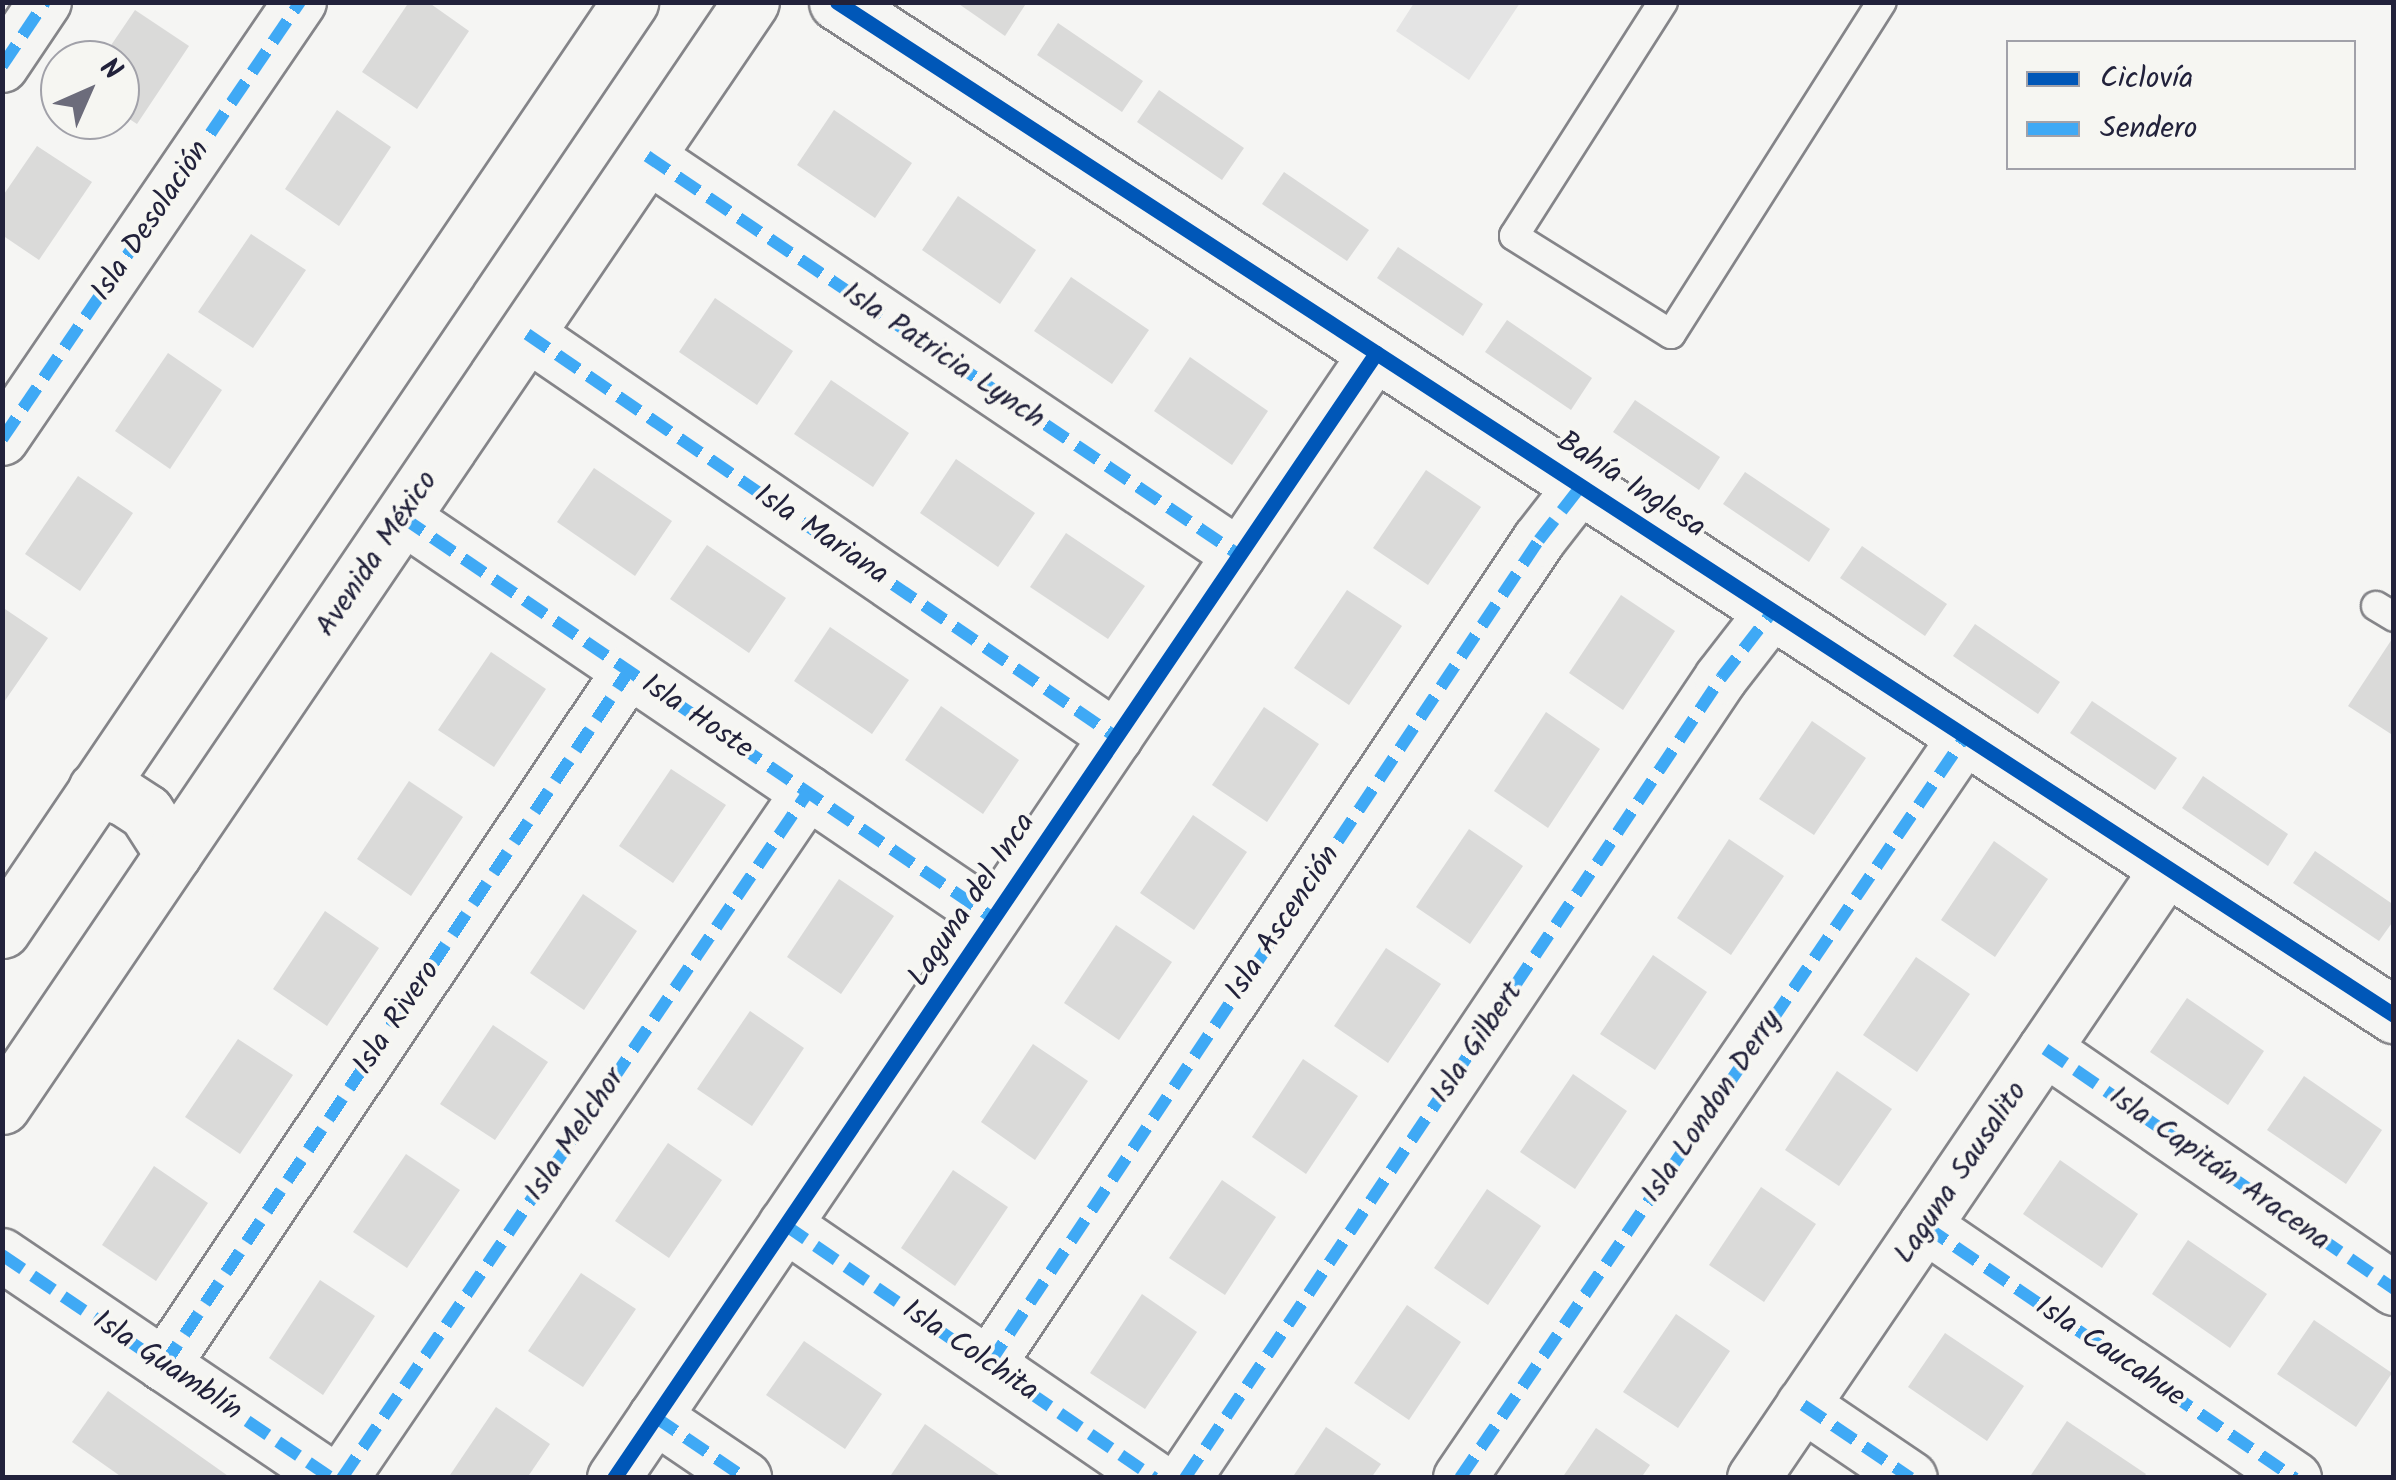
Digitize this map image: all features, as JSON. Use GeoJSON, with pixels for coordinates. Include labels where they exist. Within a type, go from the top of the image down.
{"type":"FeatureCollection","features":[{"type":"Feature","properties":{"kind":"street"},"geometry":{"type":"LineString","coordinates":[[2,66],[45,2]]}},
{"type":"Feature","properties":{"kind":"street","name":"Isla Desolación"},"geometry":{"type":"LineString","coordinates":[[2,439],[300,2]]}},
{"type":"Feature","properties":{"kind":"street"},"geometry":{"type":"LineString","coordinates":[[2,930],[630,2]]}},
{"type":"Feature","properties":{"kind":"street","name":"Avenida México"},"geometry":{"type":"LineString","coordinates":[[2,1106],[751,2]]}},
{"type":"Feature","properties":{"kind":"street","name":"Bahía Inglesa"},"geometry":{"type":"LineString","coordinates":[[837,2],[2394,1015]]}},
{"type":"Feature","properties":{"kind":"street","name":"Isla Patricia Lynch"},"geometry":{"type":"LineString","coordinates":[[647,156],[1239,556]]}},
{"type":"Feature","properties":{"kind":"street","name":"Isla Mariana"},"geometry":{"type":"LineString","coordinates":[[526,334],[1116,737]]}},
{"type":"Feature","properties":{"kind":"street","name":"Laguna del Inca"},"geometry":{"type":"LineString","coordinates":[[614,1478],[1376,353]]}},
{"type":"Feature","properties":{"kind":"street","name":"Isla Ascención"},"geometry":{"type":"LineString","coordinates":[[989,1364],[1528,556],[1581,486]]}},
{"type":"Feature","properties":{"kind":"street","name":"Isla Hoste"},"geometry":{"type":"LineString","coordinates":[[402,517],[993,918]]}},
{"type":"Feature","properties":{"kind":"street","name":"Isla Gilbert"},"geometry":{"type":"LineString","coordinates":[[1185,1478],[1722,678],[1773,611]]}},
{"type":"Feature","properties":{"kind":"street","name":"Isla Rivero"},"geometry":{"type":"LineString","coordinates":[[164,1365],[629,671]]}},
{"type":"Feature","properties":{"kind":"street","name":"Isla London Derry"},"geometry":{"type":"LineString","coordinates":[[1460,1478],[1965,737]]}},
{"type":"Feature","properties":{"kind":"street"},"geometry":{"type":"LineString","coordinates":[[96,790],[123,796],[146,812],[174,854]]}},
{"type":"Feature","properties":{"kind":"street","name":"Isla Melchor"},"geometry":{"type":"LineString","coordinates":[[342,1478],[808,792]]}},
{"type":"Feature","properties":{"kind":"street","name":"Laguna Sausalito"},"geometry":{"type":"LineString","coordinates":[[1754,1478],[2168,868]]}},
{"type":"Feature","properties":{"kind":"street","name":"Isla Capitán Aracena"},"geometry":{"type":"LineString","coordinates":[[2044,1049],[2394,1289]]}},
{"type":"Feature","properties":{"kind":"street","name":"Isla Colchita"},"geometry":{"type":"LineString","coordinates":[[785,1225],[1156,1478]]}},
{"type":"Feature","properties":{"kind":"street","name":"Isla Caucahue"},"geometry":{"type":"LineString","coordinates":[[1925,1226],[2295,1478]]}},
{"type":"Feature","properties":{"kind":"street","name":"Isla Guamblín"},"geometry":{"type":"LineString","coordinates":[[2,1255],[331,1478]]}},
{"type":"Feature","properties":{"kind":"street"},"geometry":{"type":"LineString","coordinates":[[1804,1404],[1911,1478]]}},
{"type":"Feature","properties":{"kind":"street"},"geometry":{"type":"LineString","coordinates":[[655,1417],[745,1478]]}},
{"type":"Feature","properties":{"kind":"lane"},"geometry":{"type":"LineString","coordinates":[[1663,2],[1514,236],[1671,334],[1882,2]]}},
{"type":"Feature","properties":{"kind":"shaded area"},"geometry":{"type":"Polygon","coordinates":[[[1414,2],[1520,3],[1469,80],[1396,31],[1414,2]]]}},
{"type":"Feature","properties":{"kind":"building"},"geometry":{"type":"Polygon","coordinates":[[[409,2],[428,2],[469,31],[417,109],[362,72],[409,2]]]}},
{"type":"Feature","properties":{"kind":"building"},"geometry":{"type":"Polygon","coordinates":[[[956,2],[1027,2],[1005,36],[956,2]]]}},
{"type":"Feature","properties":{"kind":"building"},"geometry":{"type":"Polygon","coordinates":[[[135,10],[189,46],[140,120],[140,40],[115,40],[135,10]]]}},
{"type":"Feature","properties":{"kind":"building"},"geometry":{"type":"Polygon","coordinates":[[[1058,23],[1143,81],[1122,112],[1037,55],[1058,23]]]}},
{"type":"Feature","properties":{"kind":"building"},"geometry":{"type":"Polygon","coordinates":[[[1159,90],[1244,148],[1222,180],[1137,122],[1159,90]]]}},
{"type":"Feature","properties":{"kind":"building"},"geometry":{"type":"Polygon","coordinates":[[[337,110],[391,147],[339,226],[285,189],[337,110]]]}},
{"type":"Feature","properties":{"kind":"building"},"geometry":{"type":"Polygon","coordinates":[[[834,110],[912,163],[875,218],[797,165],[834,110]]]}},
{"type":"Feature","properties":{"kind":"building"},"geometry":{"type":"Polygon","coordinates":[[[37,146],[92,182],[39,260],[2,235],[2,197],[37,146]]]}},
{"type":"Feature","properties":{"kind":"building"},"geometry":{"type":"Polygon","coordinates":[[[1284,172],[1369,230],[1347,261],[1262,204],[1284,172]]]}},
{"type":"Feature","properties":{"kind":"building"},"geometry":{"type":"Polygon","coordinates":[[[958,196],[1036,250],[1000,304],[922,250],[958,196]]]}},
{"type":"Feature","properties":{"kind":"building"},"geometry":{"type":"Polygon","coordinates":[[[251,234],[306,270],[253,348],[198,312],[251,234]]]}},
{"type":"Feature","properties":{"kind":"building"},"geometry":{"type":"Polygon","coordinates":[[[1398,247],[1483,304],[1463,336],[1377,278],[1398,247]]]}},
{"type":"Feature","properties":{"kind":"building"},"geometry":{"type":"Polygon","coordinates":[[[1071,277],[1149,330],[1112,384],[1034,331],[1071,277]]]}},
{"type":"Feature","properties":{"kind":"building"},"geometry":{"type":"Polygon","coordinates":[[[715,298],[793,351],[757,405],[679,352],[715,298]]]}},
{"type":"Feature","properties":{"kind":"building"},"geometry":{"type":"Polygon","coordinates":[[[1507,320],[1592,378],[1571,410],[1485,352],[1507,320]]]}},
{"type":"Feature","properties":{"kind":"building"},"geometry":{"type":"Polygon","coordinates":[[[168,353],[222,390],[170,469],[115,431],[168,353]]]}},
{"type":"Feature","properties":{"kind":"building"},"geometry":{"type":"Polygon","coordinates":[[[1190,357],[1268,411],[1232,465],[1154,411],[1190,357]]]}},
{"type":"Feature","properties":{"kind":"building"},"geometry":{"type":"Polygon","coordinates":[[[831,380],[909,433],[873,487],[794,434],[831,380]]]}},
{"type":"Feature","properties":{"kind":"building"},"geometry":{"type":"Polygon","coordinates":[[[1635,400],[1720,457],[1699,490],[1613,432],[1635,400]]]}},
{"type":"Feature","properties":{"kind":"building"},"geometry":{"type":"Polygon","coordinates":[[[956,459],[1035,513],[998,567],[920,513],[956,459]]]}},
{"type":"Feature","properties":{"kind":"building"},"geometry":{"type":"Polygon","coordinates":[[[594,468],[672,521],[635,576],[557,522],[594,468]]]}},
{"type":"Feature","properties":{"kind":"building"},"geometry":{"type":"Polygon","coordinates":[[[1426,470],[1481,507],[1428,585],[1373,548],[1426,470]]]}},
{"type":"Feature","properties":{"kind":"building"},"geometry":{"type":"Polygon","coordinates":[[[1745,472],[1830,529],[1809,562],[1723,504],[1745,472]]]}},
{"type":"Feature","properties":{"kind":"building"},"geometry":{"type":"Polygon","coordinates":[[[78,476],[133,513],[80,591],[25,554],[78,476]]]}},
{"type":"Feature","properties":{"kind":"building"},"geometry":{"type":"Polygon","coordinates":[[[1066,533],[1145,586],[1108,639],[1030,587],[1066,533]]]}},
{"type":"Feature","properties":{"kind":"building"},"geometry":{"type":"Polygon","coordinates":[[[707,545],[786,598],[749,653],[670,599],[707,545]]]}},
{"type":"Feature","properties":{"kind":"building"},"geometry":{"type":"Polygon","coordinates":[[[1862,546],[1947,604],[1925,636],[1840,578],[1862,546]]]}},
{"type":"Feature","properties":{"kind":"building"},"geometry":{"type":"Polygon","coordinates":[[[1347,590],[1402,626],[1349,705],[1294,668],[1347,590]]]}},
{"type":"Feature","properties":{"kind":"building"},"geometry":{"type":"Polygon","coordinates":[[[1621,595],[1675,631],[1623,710],[1569,673],[1621,595]]]}},
{"type":"Feature","properties":{"kind":"building"},"geometry":{"type":"Polygon","coordinates":[[[2,607],[48,638],[2,705],[2,607]]]}},
{"type":"Feature","properties":{"kind":"building"},"geometry":{"type":"Polygon","coordinates":[[[1975,624],[2060,682],[2038,714],[1953,656],[1975,624]]]}},
{"type":"Feature","properties":{"kind":"building"},"geometry":{"type":"Polygon","coordinates":[[[830,627],[909,680],[872,734],[794,681],[830,627]]]}},
{"type":"Feature","properties":{"kind":"building"},"geometry":{"type":"Polygon","coordinates":[[[2394,636],[2394,736],[2348,706],[2394,636]]]}},
{"type":"Feature","properties":{"kind":"building"},"geometry":{"type":"Polygon","coordinates":[[[491,652],[546,689],[494,767],[438,730],[491,652]]]}},
{"type":"Feature","properties":{"kind":"building"},"geometry":{"type":"Polygon","coordinates":[[[2092,701],[2177,758],[2155,790],[2070,733],[2092,701]]]}},
{"type":"Feature","properties":{"kind":"building"},"geometry":{"type":"Polygon","coordinates":[[[941,706],[1019,760],[983,814],[905,760],[941,706]]]}},
{"type":"Feature","properties":{"kind":"building"},"geometry":{"type":"Polygon","coordinates":[[[1264,707],[1319,744],[1267,822],[1212,785],[1264,707]]]}},
{"type":"Feature","properties":{"kind":"building"},"geometry":{"type":"Polygon","coordinates":[[[1546,712],[1600,749],[1548,828],[1494,791],[1546,712]]]}},
{"type":"Feature","properties":{"kind":"building"},"geometry":{"type":"Polygon","coordinates":[[[1812,721],[1866,758],[1814,835],[1759,799],[1812,721]]]}},
{"type":"Feature","properties":{"kind":"building"},"geometry":{"type":"Polygon","coordinates":[[[671,769],[726,805],[673,883],[619,846],[671,769]]]}},
{"type":"Feature","properties":{"kind":"building"},"geometry":{"type":"Polygon","coordinates":[[[2203,776],[2288,834],[2268,866],[2182,808],[2203,776]]]}},
{"type":"Feature","properties":{"kind":"building"},"geometry":{"type":"Polygon","coordinates":[[[409,781],[463,817],[411,896],[357,859],[409,781]]]}},
{"type":"Feature","properties":{"kind":"building"},"geometry":{"type":"Polygon","coordinates":[[[1193,815],[1247,852],[1194,930],[1140,893],[1193,815]]]}},
{"type":"Feature","properties":{"kind":"building"},"geometry":{"type":"Polygon","coordinates":[[[1469,829],[1523,866],[1470,944],[1416,907],[1469,829]]]}},
{"type":"Feature","properties":{"kind":"building"},"geometry":{"type":"Polygon","coordinates":[[[1729,839],[1784,876],[1731,955],[1677,918],[1729,839]]]}},
{"type":"Feature","properties":{"kind":"building"},"geometry":{"type":"Polygon","coordinates":[[[1994,841],[2048,879],[1995,957],[1941,920],[1994,841]]]}},
{"type":"Feature","properties":{"kind":"building"},"geometry":{"type":"Polygon","coordinates":[[[2315,851],[2394,905],[2394,920],[2379,941],[2293,883],[2315,851]]]}},
{"type":"Feature","properties":{"kind":"building"},"geometry":{"type":"Polygon","coordinates":[[[839,879],[894,916],[841,994],[787,957],[839,879]]]}},
{"type":"Feature","properties":{"kind":"building"},"geometry":{"type":"Polygon","coordinates":[[[583,894],[637,931],[584,1010],[530,973],[583,894]]]}},
{"type":"Feature","properties":{"kind":"building"},"geometry":{"type":"Polygon","coordinates":[[[325,911],[379,948],[327,1026],[273,989],[325,911]]]}},
{"type":"Feature","properties":{"kind":"building"},"geometry":{"type":"Polygon","coordinates":[[[1116,925],[1172,962],[1119,1040],[1064,1003],[1116,925]]]}},
{"type":"Feature","properties":{"kind":"building"},"geometry":{"type":"Polygon","coordinates":[[[1386,948],[1441,984],[1388,1063],[1334,1026],[1386,948]]]}},
{"type":"Feature","properties":{"kind":"building"},"geometry":{"type":"Polygon","coordinates":[[[1653,955],[1707,992],[1655,1070],[1600,1034],[1653,955]]]}},
{"type":"Feature","properties":{"kind":"building"},"geometry":{"type":"Polygon","coordinates":[[[1916,957],[1970,994],[1917,1072],[1863,1035],[1916,957]]]}},
{"type":"Feature","properties":{"kind":"building"},"geometry":{"type":"Polygon","coordinates":[[[2187,998],[2264,1051],[2228,1105],[2150,1052],[2187,998]]]}},
{"type":"Feature","properties":{"kind":"building"},"geometry":{"type":"Polygon","coordinates":[[[750,1011],[804,1048],[752,1126],[697,1089],[750,1011]]]}},
{"type":"Feature","properties":{"kind":"building"},"geometry":{"type":"Polygon","coordinates":[[[493,1025],[548,1062],[495,1140],[440,1104],[493,1025]]]}},
{"type":"Feature","properties":{"kind":"building"},"geometry":{"type":"Polygon","coordinates":[[[238,1039],[293,1075],[240,1154],[185,1117],[238,1039]]]}},
{"type":"Feature","properties":{"kind":"building"},"geometry":{"type":"Polygon","coordinates":[[[1033,1044],[1088,1081],[1035,1160],[981,1122],[1033,1044]]]}},
{"type":"Feature","properties":{"kind":"building"},"geometry":{"type":"Polygon","coordinates":[[[1303,1059],[1358,1096],[1306,1174],[1252,1137],[1303,1059]]]}},
{"type":"Feature","properties":{"kind":"building"},"geometry":{"type":"Polygon","coordinates":[[[1837,1071],[1892,1109],[1839,1186],[1785,1150],[1837,1071]]]}},
{"type":"Feature","properties":{"kind":"building"},"geometry":{"type":"Polygon","coordinates":[[[1573,1074],[1627,1111],[1575,1189],[1520,1152],[1573,1074]]]}},
{"type":"Feature","properties":{"kind":"building"},"geometry":{"type":"Polygon","coordinates":[[[2304,1076],[2382,1130],[2346,1184],[2267,1130],[2304,1076]]]}},
{"type":"Feature","properties":{"kind":"building"},"geometry":{"type":"Polygon","coordinates":[[[668,1143],[722,1180],[669,1258],[615,1221],[668,1143]]]}},
{"type":"Feature","properties":{"kind":"building"},"geometry":{"type":"Polygon","coordinates":[[[406,1154],[460,1190],[407,1268],[353,1232],[406,1154]]]}},
{"type":"Feature","properties":{"kind":"building"},"geometry":{"type":"Polygon","coordinates":[[[2060,1160],[2138,1214],[2102,1268],[2023,1214],[2060,1160]]]}},
{"type":"Feature","properties":{"kind":"building"},"geometry":{"type":"Polygon","coordinates":[[[154,1166],[208,1203],[156,1281],[102,1245],[154,1166]]]}},
{"type":"Feature","properties":{"kind":"building"},"geometry":{"type":"Polygon","coordinates":[[[953,1170],[1008,1207],[955,1286],[901,1248],[953,1170]]]}},
{"type":"Feature","properties":{"kind":"building"},"geometry":{"type":"Polygon","coordinates":[[[1222,1180],[1276,1217],[1225,1295],[1169,1258],[1222,1180]]]}},
{"type":"Feature","properties":{"kind":"building"},"geometry":{"type":"Polygon","coordinates":[[[1761,1187],[1816,1224],[1764,1302],[1709,1265],[1761,1187]]]}},
{"type":"Feature","properties":{"kind":"building"},"geometry":{"type":"Polygon","coordinates":[[[1487,1189],[1541,1226],[1488,1305],[1434,1268],[1487,1189]]]}},
{"type":"Feature","properties":{"kind":"building"},"geometry":{"type":"Polygon","coordinates":[[[2188,1240],[2267,1294],[2230,1348],[2152,1294],[2188,1240]]]}},
{"type":"Feature","properties":{"kind":"building"},"geometry":{"type":"Polygon","coordinates":[[[581,1273],[636,1309],[583,1387],[528,1351],[581,1273]]]}},
{"type":"Feature","properties":{"kind":"building"},"geometry":{"type":"Polygon","coordinates":[[[320,1280],[375,1316],[323,1395],[269,1358],[320,1280]]]}},
{"type":"Feature","properties":{"kind":"building"},"geometry":{"type":"Polygon","coordinates":[[[1142,1294],[1197,1332],[1145,1409],[1090,1373],[1142,1294]]]}},
{"type":"Feature","properties":{"kind":"building"},"geometry":{"type":"Polygon","coordinates":[[[1407,1305],[1461,1342],[1409,1420],[1354,1383],[1407,1305]]]}},
{"type":"Feature","properties":{"kind":"building"},"geometry":{"type":"Polygon","coordinates":[[[1676,1314],[1730,1351],[1678,1428],[1623,1392],[1676,1314]]]}},
{"type":"Feature","properties":{"kind":"building"},"geometry":{"type":"Polygon","coordinates":[[[2314,1320],[2392,1373],[2356,1427],[2277,1374],[2314,1320]]]}},
{"type":"Feature","properties":{"kind":"building"},"geometry":{"type":"Polygon","coordinates":[[[1945,1333],[2024,1386],[1987,1441],[1908,1387],[1945,1333]]]}},
{"type":"Feature","properties":{"kind":"building"},"geometry":{"type":"Polygon","coordinates":[[[804,1341],[882,1394],[845,1449],[766,1395],[804,1341]]]}},
{"type":"Feature","properties":{"kind":"building"},"geometry":{"type":"Polygon","coordinates":[[[108,1391],[231,1478],[123,1478],[72,1442],[108,1391]]]}},
{"type":"Feature","properties":{"kind":"building"},"geometry":{"type":"Polygon","coordinates":[[[496,1407],[550,1444],[527,1478],[448,1478],[496,1407]]]}},
{"type":"Feature","properties":{"kind":"building"},"geometry":{"type":"Polygon","coordinates":[[[2067,1421],[2146,1474],[2143,1478],[2031,1475],[2067,1421]]]}},
{"type":"Feature","properties":{"kind":"building"},"geometry":{"type":"Polygon","coordinates":[[[925,1424],[1003,1478],[889,1478],[925,1424]]]}},
{"type":"Feature","properties":{"kind":"building"},"geometry":{"type":"Polygon","coordinates":[[[1326,1427],[1381,1464],[1371,1478],[1292,1478],[1326,1427]]]}},
{"type":"Feature","properties":{"kind":"building"},"geometry":{"type":"Polygon","coordinates":[[[1596,1428],[1650,1465],[1641,1478],[1562,1478],[1596,1428]]]}},
{"type":"Feature","properties":{"kind":"marked path"},"geometry":{"type":"LineString","coordinates":[[2,66],[45,2]]}},
{"type":"Feature","properties":{"kind":"marked path"},"geometry":{"type":"LineString","coordinates":[[2,439],[300,2]]}},
{"type":"Feature","properties":{"kind":"marked path"},"geometry":{"type":"LineString","coordinates":[[647,156],[1239,555]]}},
{"type":"Feature","properties":{"kind":"marked path"},"geometry":{"type":"LineString","coordinates":[[527,334],[1116,737]]}},
{"type":"Feature","properties":{"kind":"marked path"},"geometry":{"type":"LineString","coordinates":[[989,1364],[1539,540],[1581,486]]}},
{"type":"Feature","properties":{"kind":"marked path"},"geometry":{"type":"LineString","coordinates":[[402,517],[993,918]]}},
{"type":"Feature","properties":{"kind":"marked path"},"geometry":{"type":"LineString","coordinates":[[1185,1478],[1721,678],[1773,611]]}},
{"type":"Feature","properties":{"kind":"marked path"},"geometry":{"type":"LineString","coordinates":[[164,1365],[629,671]]}},
{"type":"Feature","properties":{"kind":"marked path"},"geometry":{"type":"LineString","coordinates":[[1460,1478],[1965,737]]}},
{"type":"Feature","properties":{"kind":"marked path"},"geometry":{"type":"LineString","coordinates":[[342,1478],[808,792]]}},
{"type":"Feature","properties":{"kind":"marked path"},"geometry":{"type":"LineString","coordinates":[[2045,1049],[2394,1289]]}},
{"type":"Feature","properties":{"kind":"marked path"},"geometry":{"type":"LineString","coordinates":[[785,1225],[1155,1478]]}},
{"type":"Feature","properties":{"kind":"marked path"},"geometry":{"type":"LineString","coordinates":[[1925,1226],[2295,1478]]}},
{"type":"Feature","properties":{"kind":"marked path"},"geometry":{"type":"LineString","coordinates":[[2,1255],[331,1478]]}},
{"type":"Feature","properties":{"kind":"marked path"},"geometry":{"type":"LineString","coordinates":[[1803,1405],[1911,1478]]}},
{"type":"Feature","properties":{"kind":"marked path"},"geometry":{"type":"LineString","coordinates":[[655,1417],[745,1478]]}},
{"type":"Feature","properties":{"kind":"cycle path"},"geometry":{"type":"LineString","coordinates":[[837,2],[2394,1015]]}},
{"type":"Feature","properties":{"kind":"cycle path"},"geometry":{"type":"LineString","coordinates":[[614,1478],[1376,353]]}}]}
